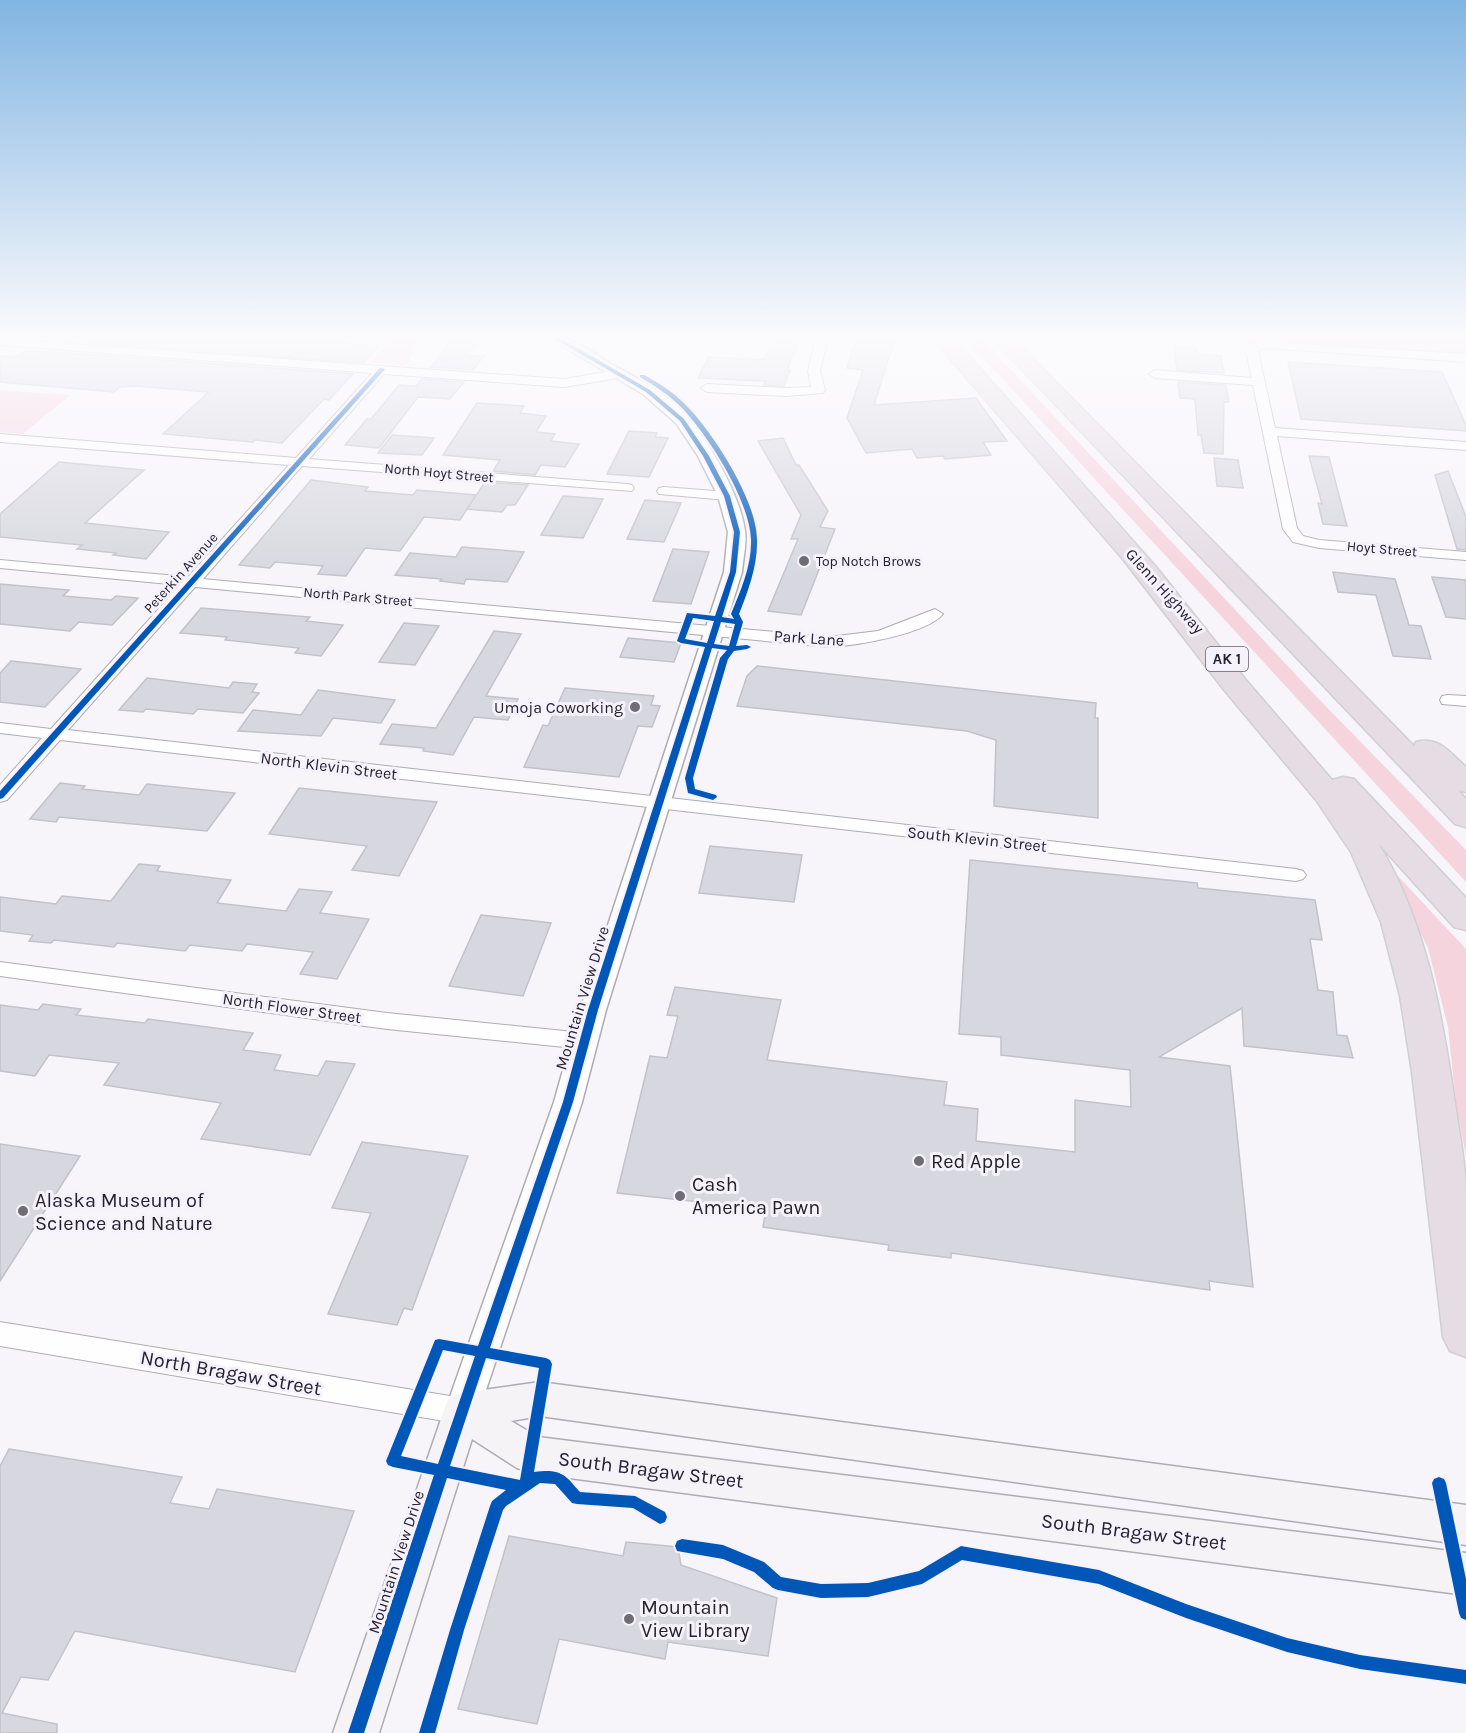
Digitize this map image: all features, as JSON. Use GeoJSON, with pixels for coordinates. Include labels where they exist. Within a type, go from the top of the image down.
{"type":"FeatureCollection","features":[{"type":"Feature","properties":{"kind":"highway","name":"Glenn Highway"},"geometry":{"type":"LineString","coordinates":[[1013,419],[1134,558],[1466,919]]}},
{"type":"Feature","properties":{"kind":"highway"},"geometry":{"type":"LineString","coordinates":[[1080,419],[1466,817]]}},
{"type":"Feature","properties":{"kind":"highway"},"geometry":{"type":"LineString","coordinates":[[1134,558],[1250,703],[1337,805],[1367,853],[1388,897],[1403,936],[1429,1040],[1466,1336]]}},
{"type":"Feature","properties":{"kind":"highway"},"geometry":{"type":"LineString","coordinates":[[1238,582],[1466,783]]}},
{"type":"Feature","properties":{"kind":"main road"},"geometry":{"type":"LineString","coordinates":[[462,1411],[540,1399],[1466,1525]]}},
{"type":"Feature","properties":{"kind":"main road","name":"South Bragaw Street"},"geometry":{"type":"LineString","coordinates":[[462,1411],[531,1455],[1466,1574]]}},
{"type":"Feature","properties":{"kind":"main road","name":"Mountain View Drive"},"geometry":{"type":"LineString","coordinates":[[356,1733],[462,1411]]}},
{"type":"Feature","properties":{"kind":"street","name":"Peterkin Avenue"},"geometry":{"type":"LineString","coordinates":[[0,796],[337,419]]}},
{"type":"Feature","properties":{"kind":"street","name":"Mountain View Drive"},"geometry":{"type":"LineString","coordinates":[[462,1411],[568,1102],[584,1041],[658,803],[733,572],[737,532],[727,496],[706,456],[681,419]]}},
{"type":"Feature","properties":{"kind":"street"},"geometry":{"type":"LineString","coordinates":[[1267,419],[1270,432],[1466,446]]}},
{"type":"Feature","properties":{"kind":"street","name":"Hoyt Street"},"geometry":{"type":"LineString","coordinates":[[1270,432],[1290,529],[1298,539],[1319,544],[1466,556]]}},
{"type":"Feature","properties":{"kind":"street","name":"North Hoyt Street"},"geometry":{"type":"LineString","coordinates":[[0,438],[627,488]]}},
{"type":"Feature","properties":{"kind":"street"},"geometry":{"type":"LineString","coordinates":[[664,491],[727,496]]}},
{"type":"Feature","properties":{"kind":"street","name":"North Park Street"},"geometry":{"type":"LineString","coordinates":[[0,564],[715,631]]}},
{"type":"Feature","properties":{"kind":"street","name":"Park Lane"},"geometry":{"type":"LineString","coordinates":[[715,631],[851,642],[896,631],[935,614]]}},
{"type":"Feature","properties":{"kind":"street"},"geometry":{"type":"LineString","coordinates":[[1448,700],[1466,701]]}},
{"type":"Feature","properties":{"kind":"street","name":"North Klevin Street"},"geometry":{"type":"LineString","coordinates":[[0,728],[658,803]]}},
{"type":"Feature","properties":{"kind":"street","name":"South Klevin Street"},"geometry":{"type":"LineString","coordinates":[[658,803],[1296,875]]}},
{"type":"Feature","properties":{"kind":"street","name":"North Flower Street"},"geometry":{"type":"LineString","coordinates":[[0,969],[387,1021],[584,1041]]}},
{"type":"Feature","properties":{"kind":"street","name":"North Bragaw Street"},"geometry":{"type":"LineString","coordinates":[[3,1340],[462,1411]]}},
{"type":"Feature","properties":{"kind":"shaded area"},"geometry":{"type":"Polygon","coordinates":[[[0,419],[41,419],[23,434],[0,432],[0,419]]]}},
{"type":"Feature","properties":{"kind":"shaded area"},"geometry":{"type":"Polygon","coordinates":[[[1039,419],[1057,419],[1313,693],[1466,850],[1466,882],[1039,419]]]}},
{"type":"Feature","properties":{"kind":"shaded area"},"geometry":{"type":"Polygon","coordinates":[[[1396,874],[1466,949],[1466,1157],[1456,1103],[1448,1027],[1428,948],[1394,882],[1396,874]]]}},
{"type":"Feature","properties":{"kind":"building"},"geometry":{"type":"Polygon","coordinates":[[[180,419],[305,419],[282,443],[163,434],[180,419]]]}},
{"type":"Feature","properties":{"kind":"building"},"geometry":{"type":"Polygon","coordinates":[[[367,419],[401,419],[379,448],[345,445],[367,419]]]}},
{"type":"Feature","properties":{"kind":"building"},"geometry":{"type":"Polygon","coordinates":[[[467,419],[544,419],[536,432],[555,434],[551,441],[579,444],[565,467],[541,465],[535,475],[493,471],[500,460],[443,455],[467,419]]]}},
{"type":"Feature","properties":{"kind":"building"},"geometry":{"type":"Polygon","coordinates":[[[847,419],[991,419],[1007,441],[983,442],[991,455],[945,459],[943,456],[917,458],[912,449],[866,453],[847,419]]]}},
{"type":"Feature","properties":{"kind":"building"},"geometry":{"type":"Polygon","coordinates":[[[1197,419],[1224,419],[1223,454],[1204,453],[1201,435],[1198,435],[1197,419]]]}},
{"type":"Feature","properties":{"kind":"building"},"geometry":{"type":"Polygon","coordinates":[[[1301,419],[1463,419],[1466,431],[1301,419]]]}},
{"type":"Feature","properties":{"kind":"building"},"geometry":{"type":"Polygon","coordinates":[[[629,431],[657,433],[655,437],[668,438],[649,477],[607,474],[629,431]]]}},
{"type":"Feature","properties":{"kind":"building"},"geometry":{"type":"Polygon","coordinates":[[[392,435],[434,438],[422,455],[378,453],[392,435]]]}},
{"type":"Feature","properties":{"kind":"building"},"geometry":{"type":"Polygon","coordinates":[[[783,438],[796,465],[799,465],[828,511],[820,527],[835,529],[801,615],[768,611],[798,539],[791,539],[801,515],[758,441],[783,438]]]}},
{"type":"Feature","properties":{"kind":"building"},"geometry":{"type":"Polygon","coordinates":[[[1309,456],[1329,457],[1347,526],[1323,524],[1318,503],[1322,504],[1309,456]]]}},
{"type":"Feature","properties":{"kind":"building"},"geometry":{"type":"Polygon","coordinates":[[[1214,458],[1238,460],[1243,488],[1217,486],[1214,458]]]}},
{"type":"Feature","properties":{"kind":"building"},"geometry":{"type":"Polygon","coordinates":[[[59,462],[144,470],[85,523],[169,532],[146,559],[77,549],[82,545],[0,537],[0,514],[59,462]]]}},
{"type":"Feature","properties":{"kind":"building"},"geometry":{"type":"Polygon","coordinates":[[[1448,471],[1466,517],[1466,550],[1457,549],[1435,475],[1448,471]]]}},
{"type":"Feature","properties":{"kind":"building"},"geometry":{"type":"Polygon","coordinates":[[[311,480],[368,487],[365,491],[413,495],[417,490],[476,495],[460,520],[424,517],[400,551],[365,548],[346,576],[318,574],[323,566],[275,562],[270,568],[239,565],[311,480]]]}},
{"type":"Feature","properties":{"kind":"building"},"geometry":{"type":"Polygon","coordinates":[[[485,482],[528,485],[515,505],[507,505],[502,512],[467,509],[485,482]]]}},
{"type":"Feature","properties":{"kind":"building"},"geometry":{"type":"Polygon","coordinates":[[[563,496],[603,499],[583,538],[541,535],[563,496]]]}},
{"type":"Feature","properties":{"kind":"building"},"geometry":{"type":"Polygon","coordinates":[[[645,500],[681,503],[664,542],[627,539],[645,500]]]}},
{"type":"Feature","properties":{"kind":"building"},"geometry":{"type":"Polygon","coordinates":[[[462,547],[524,552],[507,582],[466,579],[464,584],[440,581],[442,579],[395,575],[410,553],[456,557],[462,547]]]}},
{"type":"Feature","properties":{"kind":"building"},"geometry":{"type":"Polygon","coordinates":[[[673,549],[709,552],[691,604],[653,601],[673,549]]]}},
{"type":"Feature","properties":{"kind":"building"},"geometry":{"type":"Polygon","coordinates":[[[1333,572],[1395,579],[1409,625],[1421,626],[1431,659],[1393,656],[1376,595],[1338,592],[1333,572]]]}},
{"type":"Feature","properties":{"kind":"building"},"geometry":{"type":"Polygon","coordinates":[[[1432,577],[1466,580],[1466,619],[1446,617],[1432,577]]]}},
{"type":"Feature","properties":{"kind":"building"},"geometry":{"type":"Polygon","coordinates":[[[0,584],[69,590],[63,596],[111,600],[116,596],[138,598],[112,625],[79,622],[70,631],[0,624],[0,584]]]}},
{"type":"Feature","properties":{"kind":"building"},"geometry":{"type":"Polygon","coordinates":[[[201,608],[310,617],[306,621],[343,625],[321,656],[295,653],[299,648],[225,640],[227,637],[180,633],[201,608]]]}},
{"type":"Feature","properties":{"kind":"building"},"geometry":{"type":"Polygon","coordinates":[[[404,623],[439,626],[415,665],[379,662],[404,623]]]}},
{"type":"Feature","properties":{"kind":"building"},"geometry":{"type":"Polygon","coordinates":[[[494,631],[521,634],[486,696],[518,699],[508,720],[474,717],[453,755],[423,751],[424,748],[380,744],[392,724],[436,728],[494,631]]]}},
{"type":"Feature","properties":{"kind":"building"},"geometry":{"type":"Polygon","coordinates":[[[628,638],[681,643],[674,662],[620,657],[628,638]]]}},
{"type":"Feature","properties":{"kind":"building"},"geometry":{"type":"Polygon","coordinates":[[[11,661],[81,669],[45,707],[0,702],[0,673],[11,661]]]}},
{"type":"Feature","properties":{"kind":"building"},"geometry":{"type":"Polygon","coordinates":[[[757,666],[1096,703],[1098,818],[994,806],[996,740],[967,731],[737,706],[747,676],[757,666]]]}},
{"type":"Feature","properties":{"kind":"building"},"geometry":{"type":"Polygon","coordinates":[[[147,678],[229,688],[233,682],[257,684],[252,692],[259,693],[243,713],[198,709],[193,714],[146,709],[143,712],[119,710],[147,678]]]}},
{"type":"Feature","properties":{"kind":"building"},"geometry":{"type":"Polygon","coordinates":[[[565,688],[654,696],[651,705],[660,706],[652,727],[638,726],[619,777],[524,767],[543,725],[548,726],[565,688]]]}},
{"type":"Feature","properties":{"kind":"building"},"geometry":{"type":"Polygon","coordinates":[[[318,690],[395,700],[381,723],[333,718],[321,736],[238,731],[253,710],[301,715],[318,690]]]}},
{"type":"Feature","properties":{"kind":"building"},"geometry":{"type":"Polygon","coordinates":[[[60,783],[85,786],[82,789],[139,795],[147,784],[235,793],[207,831],[59,817],[56,822],[30,819],[60,783]]]}},
{"type":"Feature","properties":{"kind":"building"},"geometry":{"type":"Polygon","coordinates":[[[299,788],[437,802],[399,876],[352,870],[367,846],[269,834],[299,788]]]}},
{"type":"Feature","properties":{"kind":"building"},"geometry":{"type":"Polygon","coordinates":[[[710,846],[802,855],[794,902],[699,893],[710,846]]]}},
{"type":"Feature","properties":{"kind":"building"},"geometry":{"type":"Polygon","coordinates":[[[970,860],[1197,883],[1198,888],[1315,900],[1322,940],[1310,939],[1318,990],[1333,992],[1337,1035],[1347,1036],[1353,1058],[1244,1046],[1242,1008],[1159,1057],[1230,1066],[1253,1287],[1209,1281],[1210,1290],[951,1253],[951,1258],[888,1250],[889,1245],[763,1227],[766,1209],[617,1193],[650,1056],[667,1058],[678,1016],[667,1015],[675,987],[781,1000],[767,1060],[947,1082],[944,1105],[978,1109],[976,1141],[1075,1152],[1075,1100],[1131,1107],[1130,1070],[1001,1055],[1001,1037],[959,1034],[970,860]]]}},
{"type":"Feature","properties":{"kind":"building"},"geometry":{"type":"Polygon","coordinates":[[[139,864],[160,866],[157,871],[231,880],[217,903],[286,911],[299,889],[332,892],[320,913],[369,919],[337,979],[300,974],[313,952],[247,944],[242,951],[190,945],[185,951],[117,943],[114,947],[54,940],[51,943],[29,941],[33,935],[0,931],[0,897],[56,904],[62,896],[111,901],[139,864]]]}},
{"type":"Feature","properties":{"kind":"building"},"geometry":{"type":"Polygon","coordinates":[[[481,915],[551,923],[523,996],[449,986],[481,915]]]}},
{"type":"Feature","properties":{"kind":"building"},"geometry":{"type":"Polygon","coordinates":[[[43,1004],[81,1009],[76,1015],[145,1023],[148,1019],[253,1033],[243,1050],[281,1055],[274,1070],[318,1076],[326,1061],[355,1064],[310,1155],[201,1139],[221,1103],[104,1085],[119,1063],[49,1055],[35,1076],[0,1071],[0,1005],[38,1010],[43,1004]]]}},
{"type":"Feature","properties":{"kind":"building"},"geometry":{"type":"Polygon","coordinates":[[[362,1142],[468,1156],[412,1310],[404,1308],[397,1325],[328,1314],[371,1213],[332,1208],[362,1142]]]}},
{"type":"Feature","properties":{"kind":"building","name":"Alaska Museum of Science and Nature"},"geometry":{"type":"Polygon","coordinates":[[[0,1144],[80,1156],[0,1281],[0,1144]]]}},
{"type":"Feature","properties":{"kind":"building"},"geometry":{"type":"Polygon","coordinates":[[[9,1449],[182,1477],[170,1503],[209,1509],[217,1489],[354,1511],[295,1672],[75,1631],[48,1680],[21,1677],[2,1713],[57,1724],[57,1733],[0,1733],[0,1466],[9,1449]]]}},
{"type":"Feature","properties":{"kind":"building","name":"Mountain View Library"},"geometry":{"type":"Polygon","coordinates":[[[509,1536],[623,1556],[626,1542],[678,1547],[681,1565],[777,1598],[768,1656],[668,1642],[665,1659],[559,1639],[537,1724],[458,1709],[509,1536]]]}},
{"type":"Feature","properties":{"kind":"cycle path"},"geometry":{"type":"LineString","coordinates":[[0,796],[337,419]]}},
{"type":"Feature","properties":{"kind":"cycle path"},"geometry":{"type":"LineString","coordinates":[[356,1733],[462,1411],[568,1102],[593,1010],[733,572],[737,532],[727,496],[706,456],[681,419]]}},
{"type":"Feature","properties":{"kind":"cycle path"},"geometry":{"type":"LineString","coordinates":[[695,419],[737,485],[753,528],[753,558],[746,587],[735,614],[739,622]]}},
{"type":"Feature","properties":{"kind":"cycle path"},"geometry":{"type":"LineString","coordinates":[[690,615],[739,622],[732,649],[681,641],[690,615]]}},
{"type":"Feature","properties":{"kind":"cycle path"},"geometry":{"type":"LineString","coordinates":[[713,797],[691,791],[689,778],[724,658],[732,649],[747,647]]}},
{"type":"Feature","properties":{"kind":"cycle path"},"geometry":{"type":"LineString","coordinates":[[439,1344],[546,1364],[525,1487],[393,1461],[439,1344]]}},
{"type":"Feature","properties":{"kind":"cycle path"},"geometry":{"type":"LineString","coordinates":[[427,1733],[497,1506],[502,1501],[538,1477],[558,1478],[577,1498],[635,1502],[660,1517]]}},
{"type":"Feature","properties":{"kind":"cycle path"},"geometry":{"type":"LineString","coordinates":[[1439,1483],[1466,1613]]}},
{"type":"Feature","properties":{"kind":"cycle path"},"geometry":{"type":"LineString","coordinates":[[682,1546],[723,1552],[759,1567],[778,1583],[821,1591],[868,1590],[922,1577],[961,1553],[1099,1577],[1186,1611],[1287,1645],[1360,1662],[1466,1677]]}},
{"type":"Feature","properties":{"kind":"place","name":"Top Notch Brows"},"geometry":{"type":"Point","coordinates":[804,561]}},
{"type":"Feature","properties":{"kind":"place","name":"Umoja Coworking"},"geometry":{"type":"Point","coordinates":[635,707]}},
{"type":"Feature","properties":{"kind":"place","name":"Red Apple"},"geometry":{"type":"Point","coordinates":[919,1161]}},
{"type":"Feature","properties":{"kind":"place","name":"Cash America Pawn"},"geometry":{"type":"Point","coordinates":[680,1196]}},
{"type":"Feature","properties":{"kind":"place","name":"Alaska Museum of Science and Nature"},"geometry":{"type":"Point","coordinates":[23,1211]}},
{"type":"Feature","properties":{"kind":"place","name":"Mountain View Library"},"geometry":{"type":"Point","coordinates":[629,1619]}}]}
